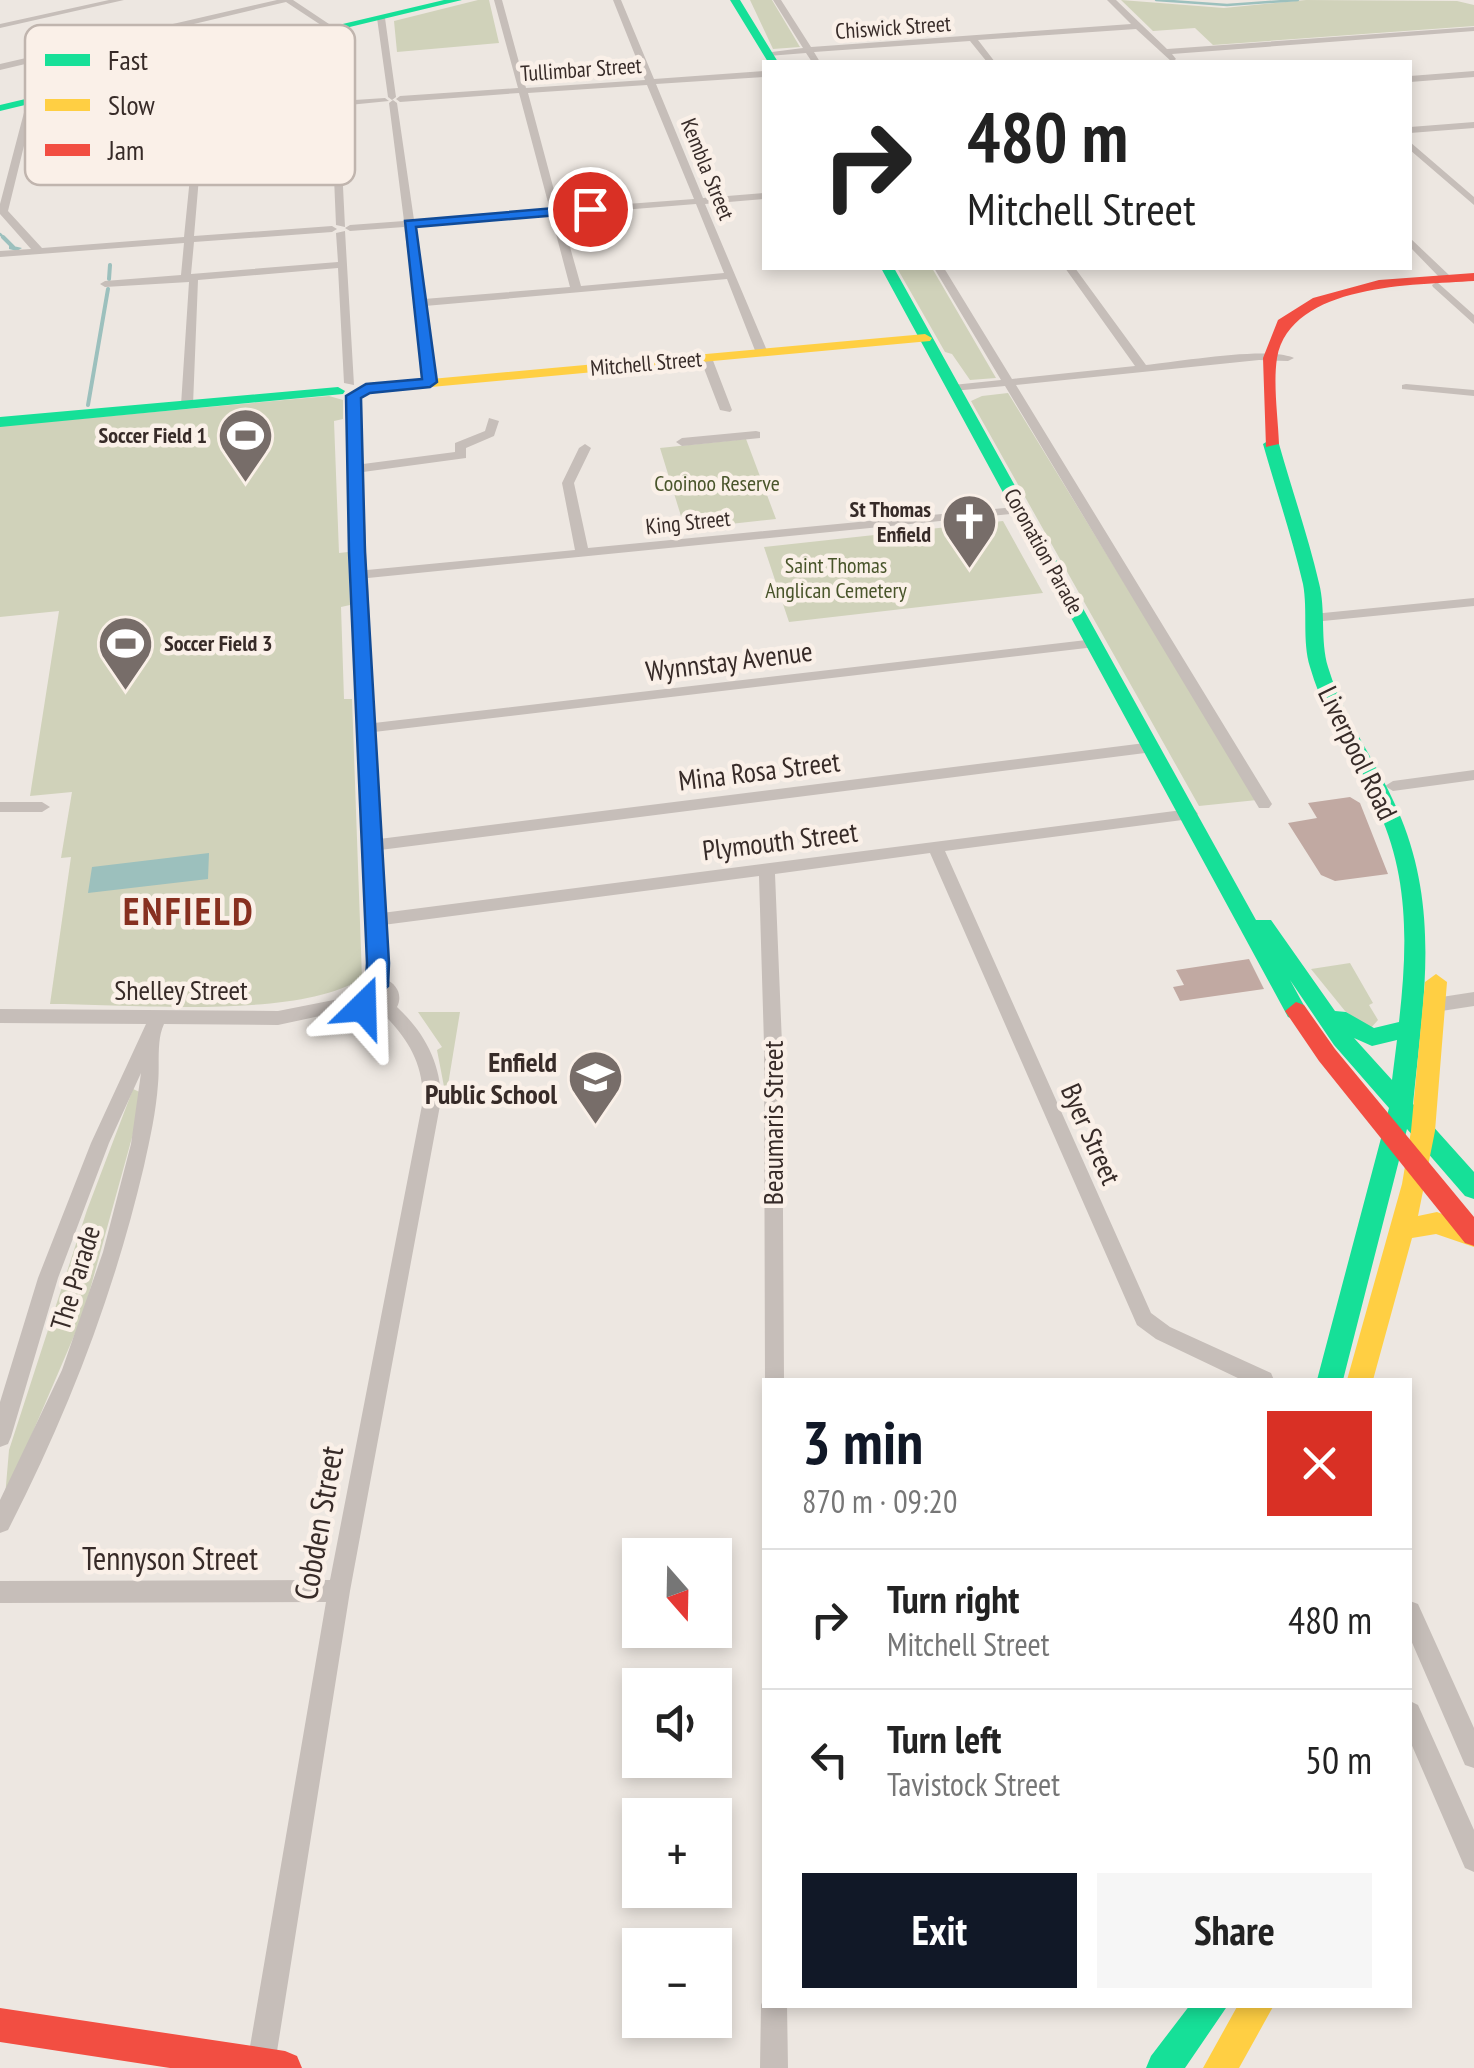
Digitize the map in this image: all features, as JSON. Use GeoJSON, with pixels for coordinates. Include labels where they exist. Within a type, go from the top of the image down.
{"type":"FeatureCollection","features":[{"type":"Feature","properties":{"kind":"main road"},"geometry":{"type":"LineString","coordinates":[[739,0],[768,60]]}},
{"type":"Feature","properties":{"kind":"main road"},"geometry":{"type":"LineString","coordinates":[[351,25],[441,2]]}},
{"type":"Feature","properties":{"kind":"main road"},"geometry":{"type":"LineString","coordinates":[[0,108],[25,103]]}},
{"type":"Feature","properties":{"kind":"main road","name":"Coronation Parade"},"geometry":{"type":"LineString","coordinates":[[888,270],[1196,824],[1286,997],[1327,1055],[1474,1236]]}},
{"type":"Feature","properties":{"kind":"main road"},"geometry":{"type":"LineString","coordinates":[[1279,358],[1297,330],[1330,306],[1367,294],[1441,281],[1474,280]]}},
{"type":"Feature","properties":{"kind":"main road","name":"Mitchell Street"},"geometry":{"type":"LineString","coordinates":[[0,422],[925,338]]}},
{"type":"Feature","properties":{"kind":"main road","name":"Liverpool Road"},"geometry":{"type":"LineString","coordinates":[[1279,358],[1291,463],[1322,552],[1324,618],[1317,661],[1328,696],[1390,816],[1410,873],[1417,945],[1401,1106],[1331,1378]]}},
{"type":"Feature","properties":{"kind":"main road","name":"Liverpool Road"},"geometry":{"type":"LineString","coordinates":[[1324,618],[1348,698],[1393,786],[1432,881],[1439,938],[1418,1164],[1361,1378]]}},
{"type":"Feature","properties":{"kind":"main road","name":"Coronation Parade"},"geometry":{"type":"LineString","coordinates":[[1196,824],[1342,1039],[1474,1189]]}},
{"type":"Feature","properties":{"kind":"main road"},"geometry":{"type":"LineString","coordinates":[[1314,998],[1355,1033],[1368,1039],[1384,1039],[1410,1028]]}},
{"type":"Feature","properties":{"kind":"main road"},"geometry":{"type":"LineString","coordinates":[[1400,1230],[1432,1222],[1474,1236]]}},
{"type":"Feature","properties":{"kind":"main road"},"geometry":{"type":"LineString","coordinates":[[1163,2068],[1208,2008]]}},
{"type":"Feature","properties":{"kind":"main road"},"geometry":{"type":"LineString","coordinates":[[1220,2068],[1255,2008]]}},
{"type":"Feature","properties":{"kind":"main road"},"geometry":{"type":"LineString","coordinates":[[0,2025],[272,2066]]}},
{"type":"Feature","properties":{"kind":"street"},"geometry":{"type":"LineString","coordinates":[[0,26],[120,0]]}},
{"type":"Feature","properties":{"kind":"street"},"geometry":{"type":"LineString","coordinates":[[181,25],[288,0],[329,25]]}},
{"type":"Feature","properties":{"kind":"street"},"geometry":{"type":"LineString","coordinates":[[498,0],[576,288]]}},
{"type":"Feature","properties":{"kind":"street","name":"Kembla Street"},"geometry":{"type":"LineString","coordinates":[[617,0],[762,353]]}},
{"type":"Feature","properties":{"kind":"street"},"geometry":{"type":"LineString","coordinates":[[778,0],[815,60]]}},
{"type":"Feature","properties":{"kind":"street"},"geometry":{"type":"LineString","coordinates":[[1111,0],[1174,60]]}},
{"type":"Feature","properties":{"kind":"street"},"geometry":{"type":"LineString","coordinates":[[381,18],[430,382]]}},
{"type":"Feature","properties":{"kind":"street","name":"Chiswick Street"},"geometry":{"type":"LineString","coordinates":[[778,60],[808,50],[1140,26]]}},
{"type":"Feature","properties":{"kind":"street"},"geometry":{"type":"LineString","coordinates":[[1166,52],[1474,28]]}},
{"type":"Feature","properties":{"kind":"street"},"geometry":{"type":"LineString","coordinates":[[972,38],[988,60]]}},
{"type":"Feature","properties":{"kind":"street"},"geometry":{"type":"LineString","coordinates":[[0,67],[25,61]]}},
{"type":"Feature","properties":{"kind":"street","name":"Tullimbar Street"},"geometry":{"type":"LineString","coordinates":[[355,102],[651,82],[762,64]]}},
{"type":"Feature","properties":{"kind":"street"},"geometry":{"type":"LineString","coordinates":[[1412,79],[1474,74]]}},
{"type":"Feature","properties":{"kind":"street"},"geometry":{"type":"LineString","coordinates":[[1412,130],[1474,125]]}},
{"type":"Feature","properties":{"kind":"street"},"geometry":{"type":"LineString","coordinates":[[25,128],[3,211],[38,250]]}},
{"type":"Feature","properties":{"kind":"street"},"geometry":{"type":"LineString","coordinates":[[1412,147],[1474,202]]}},
{"type":"Feature","properties":{"kind":"street"},"geometry":{"type":"LineString","coordinates":[[187,278],[193,185]]}},
{"type":"Feature","properties":{"kind":"street"},"geometry":{"type":"LineString","coordinates":[[338,185],[352,390],[377,986]]}},
{"type":"Feature","properties":{"kind":"street"},"geometry":{"type":"LineString","coordinates":[[0,254],[762,196]]}},
{"type":"Feature","properties":{"kind":"street"},"geometry":{"type":"LineString","coordinates":[[1412,243],[1474,321]]}},
{"type":"Feature","properties":{"kind":"street"},"geometry":{"type":"LineString","coordinates":[[105,284],[342,265]]}},
{"type":"Feature","properties":{"kind":"street","name":"Coronation Parade"},"geometry":{"type":"LineString","coordinates":[[940,270],[1264,804]]}},
{"type":"Feature","properties":{"kind":"street"},"geometry":{"type":"LineString","coordinates":[[1071,270],[1143,368]]}},
{"type":"Feature","properties":{"kind":"street"},"geometry":{"type":"LineString","coordinates":[[420,302],[728,276]]}},
{"type":"Feature","properties":{"kind":"street"},"geometry":{"type":"LineString","coordinates":[[187,278],[194,281],[187,405]]}},
{"type":"Feature","properties":{"kind":"street"},"geometry":{"type":"LineString","coordinates":[[706,358],[726,410]]}},
{"type":"Feature","properties":{"kind":"street"},"geometry":{"type":"LineString","coordinates":[[953,388],[1279,358]]}},
{"type":"Feature","properties":{"kind":"street"},"geometry":{"type":"LineString","coordinates":[[1406,387],[1474,393]]}},
{"type":"Feature","properties":{"kind":"street"},"geometry":{"type":"LineString","coordinates":[[355,469],[462,455],[459,446],[490,433],[493,421]]}},
{"type":"Feature","properties":{"kind":"street"},"geometry":{"type":"LineString","coordinates":[[682,442],[756,435]]}},
{"type":"Feature","properties":{"kind":"street"},"geometry":{"type":"LineString","coordinates":[[582,553],[568,483],[585,448]]}},
{"type":"Feature","properties":{"kind":"street","name":"King Street"},"geometry":{"type":"LineString","coordinates":[[359,575],[1021,509]]}},
{"type":"Feature","properties":{"kind":"street"},"geometry":{"type":"LineString","coordinates":[[1324,618],[1474,602]]}},
{"type":"Feature","properties":{"kind":"street","name":"Wynnstay Avenue"},"geometry":{"type":"LineString","coordinates":[[368,728],[1095,643]]}},
{"type":"Feature","properties":{"kind":"street","name":"Mina Rosa Street"},"geometry":{"type":"LineString","coordinates":[[372,845],[1153,747]]}},
{"type":"Feature","properties":{"kind":"street"},"geometry":{"type":"LineString","coordinates":[[1393,786],[1474,775]]}},
{"type":"Feature","properties":{"kind":"street"},"geometry":{"type":"LineString","coordinates":[[0,807],[42,807]]}},
{"type":"Feature","properties":{"kind":"street","name":"Plymouth Street"},"geometry":{"type":"LineString","coordinates":[[376,920],[935,847],[1196,824]]}},
{"type":"Feature","properties":{"kind":"street","name":"Byer Street"},"geometry":{"type":"LineString","coordinates":[[935,847],[1144,1318],[1163,1333],[1260,1378]]}},
{"type":"Feature","properties":{"kind":"street","name":"Beaumaris Street"},"geometry":{"type":"LineString","coordinates":[[767,867],[773,1044],[774,1378]]}},
{"type":"Feature","properties":{"kind":"street"},"geometry":{"type":"LineString","coordinates":[[377,986],[393,993],[386,1007],[372,1011],[360,1001],[364,991],[377,986]]}},
{"type":"Feature","properties":{"kind":"street"},"geometry":{"type":"LineString","coordinates":[[1435,1005],[1474,999]]}},
{"type":"Feature","properties":{"kind":"street","name":"Shelley Street"},"geometry":{"type":"LineString","coordinates":[[0,1016],[155,1026],[278,1018],[360,1001]]}},
{"type":"Feature","properties":{"kind":"street","name":"Cobden Street"},"geometry":{"type":"LineString","coordinates":[[272,2066],[339,1591],[432,1100],[433,1084],[425,1055],[386,1007]]}},
{"type":"Feature","properties":{"kind":"street","name":"The Parade"},"geometry":{"type":"LineString","coordinates":[[0,1436],[54,1262],[122,1091],[155,1026]]}},
{"type":"Feature","properties":{"kind":"street","name":"The Parade"},"geometry":{"type":"LineString","coordinates":[[0,1522],[46,1435],[88,1337],[150,1109],[155,1026]]}},
{"type":"Feature","properties":{"kind":"street","name":"Tennyson Street"},"geometry":{"type":"LineString","coordinates":[[0,1592],[339,1591]]}},
{"type":"Feature","properties":{"kind":"street"},"geometry":{"type":"LineString","coordinates":[[1412,1616],[1474,1756]]}},
{"type":"Feature","properties":{"kind":"street"},"geometry":{"type":"LineString","coordinates":[[1412,1719],[1474,1859]]}},
{"type":"Feature","properties":{"kind":"street"},"geometry":{"type":"LineString","coordinates":[[774,2008],[774,2068]]}},
{"type":"Feature","properties":{"kind":"green space"},"geometry":{"type":"Polygon","coordinates":[[[489,0],[499,43],[397,52],[394,21],[489,0]]]}},
{"type":"Feature","properties":{"kind":"green space"},"geometry":{"type":"Polygon","coordinates":[[[750,0],[772,0],[800,47],[773,49],[750,0]]]}},
{"type":"Feature","properties":{"kind":"green space"},"geometry":{"type":"Polygon","coordinates":[[[1121,0],[1224,8],[1306,0],[1457,1],[1474,5],[1474,26],[1213,45],[1195,28],[1153,31],[1121,0]]]}},
{"type":"Feature","properties":{"kind":"green space"},"geometry":{"type":"Polygon","coordinates":[[[898,270],[933,270],[996,378],[970,380],[952,354],[945,352],[898,270]]]}},
{"type":"Feature","properties":{"kind":"green space"},"geometry":{"type":"Polygon","coordinates":[[[1008,393],[1257,800],[1199,806],[971,401],[1008,393]]]}},
{"type":"Feature","properties":{"kind":"green space"},"geometry":{"type":"Polygon","coordinates":[[[329,396],[343,400],[343,419],[334,421],[339,553],[348,552],[350,605],[341,607],[344,699],[352,699],[362,978],[334,991],[256,1005],[50,1004],[71,857],[61,858],[72,792],[30,796],[59,611],[0,617],[0,426],[329,396]]]}},
{"type":"Feature","properties":{"kind":"green space","name":"Cooinoo Reserve"},"geometry":{"type":"Polygon","coordinates":[[[746,439],[776,519],[685,529],[660,448],[746,439]]]}},
{"type":"Feature","properties":{"kind":"green space","name":"Saint Thomas Anglican Cemetery"},"geometry":{"type":"Polygon","coordinates":[[[1003,521],[1043,593],[789,622],[764,547],[1003,521]]]}},
{"type":"Feature","properties":{"kind":"green space"},"geometry":{"type":"Polygon","coordinates":[[[1350,963],[1373,1003],[1369,1005],[1378,1020],[1370,1029],[1345,1011],[1311,969],[1350,963]]]}},
{"type":"Feature","properties":{"kind":"green space"},"geometry":{"type":"Polygon","coordinates":[[[418,1012],[460,1012],[446,1097],[437,1050],[442,1047],[418,1012]]]}},
{"type":"Feature","properties":{"kind":"green space"},"geometry":{"type":"Polygon","coordinates":[[[133,1089],[144,1094],[83,1315],[5,1497],[9,1450],[87,1210],[133,1089]]]}},
{"type":"Feature","properties":{"kind":"water"},"geometry":{"type":"Polygon","coordinates":[[[209,853],[208,879],[88,893],[92,867],[209,853]]]}},
{"type":"Feature","properties":{"kind":"building"},"geometry":{"type":"Polygon","coordinates":[[[1350,797],[1360,803],[1388,874],[1335,881],[1321,875],[1288,823],[1317,818],[1308,803],[1350,797]]]}},
{"type":"Feature","properties":{"kind":"building"},"geometry":{"type":"Polygon","coordinates":[[[1249,959],[1264,989],[1180,1001],[1173,987],[1184,985],[1176,970],[1249,959]]]}},
{"type":"Feature","properties":{"kind":"waterway"},"geometry":{"type":"LineString","coordinates":[[1156,0],[1227,5],[1298,0]]}},
{"type":"Feature","properties":{"kind":"waterway"},"geometry":{"type":"LineString","coordinates":[[0,234],[13,247]]}},
{"type":"Feature","properties":{"kind":"waterway"},"geometry":{"type":"LineString","coordinates":[[13,247],[17,248]]}},
{"type":"Feature","properties":{"kind":"waterway"},"geometry":{"type":"LineString","coordinates":[[109,279],[110,265]]}},
{"type":"Feature","properties":{"kind":"waterway"},"geometry":{"type":"LineString","coordinates":[[88,405],[108,289]]}},
{"type":"Feature","properties":{"kind":"traffic: fast"},"geometry":{"type":"LineString","coordinates":[[351,25],[457,0]]}},
{"type":"Feature","properties":{"kind":"traffic: fast"},"geometry":{"type":"LineString","coordinates":[[735,0],[772,60]]}},
{"type":"Feature","properties":{"kind":"traffic: fast"},"geometry":{"type":"LineString","coordinates":[[0,108],[25,102]]}},
{"type":"Feature","properties":{"kind":"traffic: fast"},"geometry":{"type":"LineString","coordinates":[[888,270],[1296,1011]]}},
{"type":"Feature","properties":{"kind":"traffic: fast"},"geometry":{"type":"LineString","coordinates":[[0,422],[338,391]]}},
{"type":"Feature","properties":{"kind":"traffic: fast"},"geometry":{"type":"LineString","coordinates":[[1271,444],[1312,587],[1317,661],[1328,695],[1390,815],[1410,873],[1415,906],[1416,968],[1401,1106],[1331,1378]]}},
{"type":"Feature","properties":{"kind":"traffic: fast"},"geometry":{"type":"LineString","coordinates":[[1264,925],[1342,1039],[1474,1189]]}},
{"type":"Feature","properties":{"kind":"traffic: fast"},"geometry":{"type":"LineString","coordinates":[[1338,1018],[1372,1037],[1409,1028]]}},
{"type":"Feature","properties":{"kind":"traffic: fast"},"geometry":{"type":"LineString","coordinates":[[1163,2068],[1209,2008]]}},
{"type":"Feature","properties":{"kind":"traffic: slow"},"geometry":{"type":"LineString","coordinates":[[366,389],[925,338]]}},
{"type":"Feature","properties":{"kind":"traffic: slow"},"geometry":{"type":"LineString","coordinates":[[1361,1378],[1414,1184],[1423,1131],[1436,982]]}},
{"type":"Feature","properties":{"kind":"traffic: slow"},"geometry":{"type":"LineString","coordinates":[[1399,1230],[1437,1223],[1473,1237]]}},
{"type":"Feature","properties":{"kind":"traffic: slow"},"geometry":{"type":"LineString","coordinates":[[1220,2068],[1255,2008]]}},
{"type":"Feature","properties":{"kind":"traffic: jam"},"geometry":{"type":"LineString","coordinates":[[1271,444],[1270,358],[1283,323],[1318,301],[1379,284],[1474,277]]}},
{"type":"Feature","properties":{"kind":"traffic: jam"},"geometry":{"type":"LineString","coordinates":[[1296,1011],[1327,1055],[1474,1235]]}},
{"type":"Feature","properties":{"kind":"traffic: jam"},"geometry":{"type":"LineString","coordinates":[[0,2025],[285,2068]]}},
{"type":"Feature","properties":{"kind":"place","name":"Soccer Field 1"},"geometry":{"type":"Point","coordinates":[246,484]}},
{"type":"Feature","properties":{"kind":"place","name":"St Thomas Enfield"},"geometry":{"type":"Point","coordinates":[970,571]}},
{"type":"Feature","properties":{"kind":"place","name":"Soccer Field 3"},"geometry":{"type":"Point","coordinates":[125,692]}},
{"type":"Feature","properties":{"kind":"place","name":"Enfield Public School"},"geometry":{"type":"Point","coordinates":[596,1127]}},
{"type":"Feature","properties":{"kind":"district","name":"ENFIELD"},"geometry":{"type":"Point","coordinates":[189,912]}},
{"type":"Feature","properties":{"kind":"route"},"geometry":{"type":"LineString","coordinates":[[363,1007],[362,993],[377,986],[378,963],[357,552],[354,396],[366,388],[430,382],[410,223],[590,209]]}}]}
